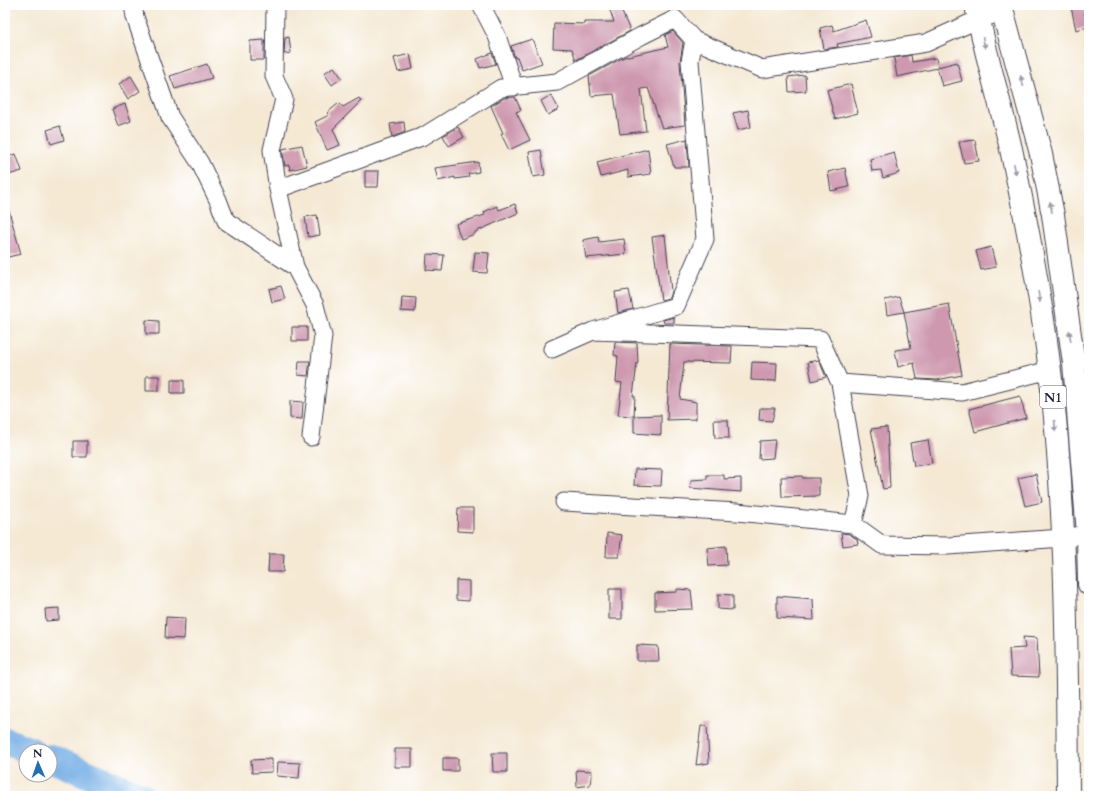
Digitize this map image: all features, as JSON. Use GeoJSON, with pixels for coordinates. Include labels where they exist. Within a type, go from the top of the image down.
{"type":"FeatureCollection","features":[{"type":"Feature","properties":{"kind":"main road","name":"N1"},"geometry":{"type":"LineString","coordinates":[[1002,9],[1041,154],[1082,362],[1089,584]]}},
{"type":"Feature","properties":{"kind":"main road","name":"N1"},"geometry":{"type":"LineString","coordinates":[[977,12],[1010,148],[1030,240],[1050,370],[1063,538],[1066,624],[1068,796]]}},
{"type":"Feature","properties":{"kind":"street"},"geometry":{"type":"LineString","coordinates":[[133,5],[135,17],[170,117],[200,164],[218,200],[226,221],[295,267]]}},
{"type":"Feature","properties":{"kind":"street"},"geometry":{"type":"LineString","coordinates":[[275,5],[274,76],[284,99],[272,150],[278,189],[295,267],[315,305],[323,336],[311,437]]}},
{"type":"Feature","properties":{"kind":"street"},"geometry":{"type":"LineString","coordinates":[[481,5],[497,36],[514,87]]}},
{"type":"Feature","properties":{"kind":"street"},"geometry":{"type":"LineString","coordinates":[[278,189],[424,136],[501,88],[557,82],[675,19],[694,40],[762,69],[926,43],[977,12],[1002,9]]}},
{"type":"Feature","properties":{"kind":"street"},"geometry":{"type":"LineString","coordinates":[[552,349],[593,331],[676,306],[705,239],[690,61],[694,40]]}},
{"type":"Feature","properties":{"kind":"street"},"geometry":{"type":"LineString","coordinates":[[593,331],[820,338],[840,383],[860,496],[853,524]]}},
{"type":"Feature","properties":{"kind":"street"},"geometry":{"type":"LineString","coordinates":[[840,383],[962,392],[1050,370]]}},
{"type":"Feature","properties":{"kind":"street"},"geometry":{"type":"LineString","coordinates":[[564,502],[737,512],[853,524],[882,545],[948,546],[1063,538],[1088,534]]}},
{"type":"Feature","properties":{"kind":"building"},"geometry":{"type":"Polygon","coordinates":[[[608,5],[619,5],[630,31],[576,60],[572,49],[553,48],[554,23],[584,24],[584,22],[614,22],[608,5]]]}},
{"type":"Feature","properties":{"kind":"building"},"geometry":{"type":"Polygon","coordinates":[[[1083,5],[1088,27],[1076,30],[1071,7],[1083,5]]]}},
{"type":"Feature","properties":{"kind":"building"},"geometry":{"type":"Polygon","coordinates":[[[866,20],[871,37],[837,44],[838,47],[824,49],[820,28],[832,25],[834,31],[866,20]]]}},
{"type":"Feature","properties":{"kind":"building"},"geometry":{"type":"Polygon","coordinates":[[[673,31],[683,43],[680,62],[685,125],[662,128],[648,88],[641,89],[646,131],[620,134],[614,94],[591,96],[589,76],[624,57],[668,47],[665,35],[673,31]]]}},
{"type":"Feature","properties":{"kind":"building"},"geometry":{"type":"Polygon","coordinates":[[[289,37],[291,53],[284,54],[285,38],[289,37]]]}},
{"type":"Feature","properties":{"kind":"building"},"geometry":{"type":"Polygon","coordinates":[[[532,39],[542,63],[522,70],[517,57],[515,58],[511,46],[532,39]]]}},
{"type":"Feature","properties":{"kind":"building"},"geometry":{"type":"Polygon","coordinates":[[[264,40],[264,60],[250,60],[250,41],[264,40]]]}},
{"type":"Feature","properties":{"kind":"building"},"geometry":{"type":"Polygon","coordinates":[[[492,53],[496,64],[480,68],[477,59],[492,53]]]}},
{"type":"Feature","properties":{"kind":"building"},"geometry":{"type":"Polygon","coordinates":[[[410,54],[413,69],[398,72],[394,58],[410,54]]]}},
{"type":"Feature","properties":{"kind":"building"},"geometry":{"type":"Polygon","coordinates":[[[911,55],[912,62],[936,58],[938,67],[957,62],[962,81],[942,86],[937,68],[897,77],[894,58],[911,55]]]}},
{"type":"Feature","properties":{"kind":"building"},"geometry":{"type":"Polygon","coordinates":[[[207,64],[212,78],[175,89],[170,76],[207,64]]]}},
{"type":"Feature","properties":{"kind":"building"},"geometry":{"type":"Polygon","coordinates":[[[334,67],[342,78],[332,85],[324,73],[334,67]]]}},
{"type":"Feature","properties":{"kind":"building"},"geometry":{"type":"Polygon","coordinates":[[[805,75],[806,91],[789,92],[788,77],[805,75]]]}},
{"type":"Feature","properties":{"kind":"building"},"geometry":{"type":"Polygon","coordinates":[[[131,76],[140,91],[128,99],[119,84],[131,76]]]}},
{"type":"Feature","properties":{"kind":"building"},"geometry":{"type":"Polygon","coordinates":[[[851,84],[858,113],[835,119],[827,90],[851,84]]]}},
{"type":"Feature","properties":{"kind":"building"},"geometry":{"type":"Polygon","coordinates":[[[551,95],[559,109],[548,115],[541,101],[551,95]]]}},
{"type":"Feature","properties":{"kind":"building"},"geometry":{"type":"Polygon","coordinates":[[[515,97],[521,110],[516,112],[530,140],[509,150],[501,134],[503,133],[491,106],[504,98],[515,97]]]}},
{"type":"Feature","properties":{"kind":"building"},"geometry":{"type":"Polygon","coordinates":[[[359,98],[361,101],[333,129],[340,145],[327,150],[315,122],[329,115],[327,113],[339,103],[343,107],[359,98]]]}},
{"type":"Feature","properties":{"kind":"building"},"geometry":{"type":"Polygon","coordinates":[[[125,104],[131,121],[118,126],[112,109],[125,104]]]}},
{"type":"Feature","properties":{"kind":"building"},"geometry":{"type":"Polygon","coordinates":[[[748,110],[751,127],[738,130],[733,113],[748,110]]]}},
{"type":"Feature","properties":{"kind":"building"},"geometry":{"type":"Polygon","coordinates":[[[404,122],[405,132],[392,137],[390,124],[404,122]]]}},
{"type":"Feature","properties":{"kind":"building"},"geometry":{"type":"Polygon","coordinates":[[[60,126],[64,140],[51,144],[47,130],[60,126]]]}},
{"type":"Feature","properties":{"kind":"building"},"geometry":{"type":"Polygon","coordinates":[[[458,127],[464,137],[449,146],[443,136],[458,127]]]}},
{"type":"Feature","properties":{"kind":"building"},"geometry":{"type":"Polygon","coordinates":[[[687,139],[689,167],[674,167],[667,144],[687,139]]]}},
{"type":"Feature","properties":{"kind":"building"},"geometry":{"type":"Polygon","coordinates":[[[975,140],[979,161],[964,163],[959,142],[975,140]]]}},
{"type":"Feature","properties":{"kind":"building"},"geometry":{"type":"Polygon","coordinates":[[[302,145],[307,166],[290,170],[289,165],[285,166],[282,149],[302,145]]]}},
{"type":"Feature","properties":{"kind":"building"},"geometry":{"type":"Polygon","coordinates":[[[648,149],[651,174],[628,177],[628,170],[601,177],[597,162],[648,149]]]}},
{"type":"Feature","properties":{"kind":"building"},"geometry":{"type":"Polygon","coordinates":[[[541,150],[545,175],[533,177],[529,152],[541,150]]]}},
{"type":"Feature","properties":{"kind":"building"},"geometry":{"type":"Polygon","coordinates":[[[894,152],[899,173],[883,178],[881,170],[872,171],[870,159],[894,152]]]}},
{"type":"Feature","properties":{"kind":"building"},"geometry":{"type":"Polygon","coordinates":[[[16,154],[22,171],[8,175],[5,165],[5,157],[16,154]]]}},
{"type":"Feature","properties":{"kind":"building"},"geometry":{"type":"Polygon","coordinates":[[[478,162],[479,172],[468,174],[469,177],[455,179],[455,177],[438,181],[435,168],[478,162]]]}},
{"type":"Feature","properties":{"kind":"building"},"geometry":{"type":"Polygon","coordinates":[[[845,168],[849,187],[831,191],[828,172],[845,168]]]}},
{"type":"Feature","properties":{"kind":"building"},"geometry":{"type":"Polygon","coordinates":[[[365,171],[379,171],[378,187],[365,187],[365,171]]]}},
{"type":"Feature","properties":{"kind":"building"},"geometry":{"type":"Polygon","coordinates":[[[515,204],[518,213],[475,232],[475,234],[461,239],[456,224],[485,215],[484,212],[497,206],[499,210],[515,204]]]}},
{"type":"Feature","properties":{"kind":"building"},"geometry":{"type":"Polygon","coordinates":[[[9,211],[21,254],[8,257],[5,247],[5,212],[9,211]]]}},
{"type":"Feature","properties":{"kind":"building"},"geometry":{"type":"Polygon","coordinates":[[[317,215],[320,235],[308,237],[305,217],[317,215]]]}},
{"type":"Feature","properties":{"kind":"building"},"geometry":{"type":"Polygon","coordinates":[[[665,235],[671,291],[669,298],[661,300],[652,237],[665,235]]]}},
{"type":"Feature","properties":{"kind":"building"},"geometry":{"type":"Polygon","coordinates":[[[598,237],[599,242],[624,239],[626,254],[586,258],[583,240],[598,237]]]}},
{"type":"Feature","properties":{"kind":"building"},"geometry":{"type":"Polygon","coordinates":[[[991,247],[996,267],[981,270],[976,251],[991,247]]]}},
{"type":"Feature","properties":{"kind":"building"},"geometry":{"type":"Polygon","coordinates":[[[475,252],[489,253],[487,273],[473,272],[475,252]]]}},
{"type":"Feature","properties":{"kind":"building"},"geometry":{"type":"Polygon","coordinates":[[[427,254],[444,255],[442,271],[426,270],[427,254]]]}},
{"type":"Feature","properties":{"kind":"building"},"geometry":{"type":"Polygon","coordinates":[[[281,286],[285,299],[272,302],[269,289],[281,286]]]}},
{"type":"Feature","properties":{"kind":"building"},"geometry":{"type":"Polygon","coordinates":[[[629,290],[633,309],[618,313],[615,292],[629,290]]]}},
{"type":"Feature","properties":{"kind":"building"},"geometry":{"type":"Polygon","coordinates":[[[402,297],[416,298],[415,312],[401,311],[402,297]]]}},
{"type":"Feature","properties":{"kind":"building"},"geometry":{"type":"Polygon","coordinates":[[[899,297],[904,312],[887,315],[885,300],[899,297]]]}},
{"type":"Feature","properties":{"kind":"building"},"geometry":{"type":"Polygon","coordinates":[[[949,304],[962,375],[937,380],[917,379],[914,363],[898,367],[895,350],[911,348],[904,312],[949,304]]]}},
{"type":"Feature","properties":{"kind":"building"},"geometry":{"type":"Polygon","coordinates":[[[674,317],[674,323],[664,323],[663,320],[674,317]]]}},
{"type":"Feature","properties":{"kind":"building"},"geometry":{"type":"Polygon","coordinates":[[[146,320],[159,321],[159,334],[146,334],[146,320]]]}},
{"type":"Feature","properties":{"kind":"building"},"geometry":{"type":"Polygon","coordinates":[[[292,327],[307,327],[307,341],[292,341],[292,327]]]}},
{"type":"Feature","properties":{"kind":"building"},"geometry":{"type":"Polygon","coordinates":[[[615,342],[637,343],[638,363],[633,396],[635,396],[634,416],[618,415],[622,383],[616,382],[618,356],[614,355],[615,342]]]}},
{"type":"Feature","properties":{"kind":"building"},"geometry":{"type":"Polygon","coordinates":[[[670,344],[732,346],[731,363],[684,362],[680,399],[696,402],[696,419],[667,420],[670,344]]]}},
{"type":"Feature","properties":{"kind":"building"},"geometry":{"type":"Polygon","coordinates":[[[819,360],[826,377],[812,381],[808,362],[819,360]]]}},
{"type":"Feature","properties":{"kind":"building"},"geometry":{"type":"Polygon","coordinates":[[[299,361],[310,361],[308,376],[298,375],[299,361]]]}},
{"type":"Feature","properties":{"kind":"building"},"geometry":{"type":"Polygon","coordinates":[[[752,362],[777,363],[776,381],[751,380],[752,362]]]}},
{"type":"Feature","properties":{"kind":"building"},"geometry":{"type":"Polygon","coordinates":[[[146,376],[159,376],[159,391],[146,391],[146,376]]]}},
{"type":"Feature","properties":{"kind":"building"},"geometry":{"type":"Polygon","coordinates":[[[171,380],[184,380],[184,393],[171,393],[171,380]]]}},
{"type":"Feature","properties":{"kind":"building"},"geometry":{"type":"Polygon","coordinates":[[[1020,396],[1026,418],[975,432],[969,409],[1020,396]]]}},
{"type":"Feature","properties":{"kind":"building"},"geometry":{"type":"Polygon","coordinates":[[[290,401],[303,402],[302,419],[290,418],[290,401]]]}},
{"type":"Feature","properties":{"kind":"building"},"geometry":{"type":"Polygon","coordinates":[[[760,408],[775,408],[772,421],[759,420],[760,408]]]}},
{"type":"Feature","properties":{"kind":"building"},"geometry":{"type":"Polygon","coordinates":[[[661,415],[661,435],[634,433],[634,416],[661,415]]]}},
{"type":"Feature","properties":{"kind":"building"},"geometry":{"type":"Polygon","coordinates":[[[714,420],[728,420],[729,438],[715,438],[714,420]]]}},
{"type":"Feature","properties":{"kind":"building"},"geometry":{"type":"Polygon","coordinates":[[[887,427],[890,488],[883,489],[871,429],[887,427]]]}},
{"type":"Feature","properties":{"kind":"building"},"geometry":{"type":"Polygon","coordinates":[[[775,440],[773,458],[759,459],[760,441],[775,440]]]}},
{"type":"Feature","properties":{"kind":"building"},"geometry":{"type":"Polygon","coordinates":[[[928,440],[932,463],[914,466],[910,443],[928,440]]]}},
{"type":"Feature","properties":{"kind":"building"},"geometry":{"type":"Polygon","coordinates":[[[73,441],[87,441],[87,457],[73,457],[73,441]]]}},
{"type":"Feature","properties":{"kind":"building"},"geometry":{"type":"Polygon","coordinates":[[[635,469],[662,470],[661,486],[634,485],[635,469]]]}},
{"type":"Feature","properties":{"kind":"building"},"geometry":{"type":"Polygon","coordinates":[[[1036,474],[1042,502],[1025,506],[1018,478],[1036,474]]]}},
{"type":"Feature","properties":{"kind":"building"},"geometry":{"type":"Polygon","coordinates":[[[707,475],[724,475],[724,479],[741,478],[741,492],[690,488],[691,480],[707,479],[707,475]]]}},
{"type":"Feature","properties":{"kind":"building"},"geometry":{"type":"Polygon","coordinates":[[[802,476],[803,478],[819,478],[819,496],[782,497],[781,477],[802,476]]]}},
{"type":"Feature","properties":{"kind":"building"},"geometry":{"type":"Polygon","coordinates":[[[458,508],[473,508],[473,532],[457,531],[458,508]]]}},
{"type":"Feature","properties":{"kind":"building"},"geometry":{"type":"Polygon","coordinates":[[[607,533],[622,535],[619,557],[606,557],[607,533]]]}},
{"type":"Feature","properties":{"kind":"building"},"geometry":{"type":"Polygon","coordinates":[[[841,533],[849,534],[857,539],[858,544],[843,546],[841,533]]]}},
{"type":"Feature","properties":{"kind":"building"},"geometry":{"type":"Polygon","coordinates":[[[726,546],[727,565],[709,566],[707,548],[726,546]]]}},
{"type":"Feature","properties":{"kind":"building"},"geometry":{"type":"Polygon","coordinates":[[[269,554],[284,554],[283,572],[268,572],[269,554]]]}},
{"type":"Feature","properties":{"kind":"building"},"geometry":{"type":"Polygon","coordinates":[[[456,580],[469,581],[469,601],[456,600],[456,580]]]}},
{"type":"Feature","properties":{"kind":"building"},"geometry":{"type":"Polygon","coordinates":[[[609,589],[622,589],[622,619],[609,619],[609,589]]]}},
{"type":"Feature","properties":{"kind":"building"},"geometry":{"type":"Polygon","coordinates":[[[677,589],[691,590],[693,609],[655,610],[655,593],[677,592],[677,589]]]}},
{"type":"Feature","properties":{"kind":"building"},"geometry":{"type":"Polygon","coordinates":[[[718,594],[733,595],[733,610],[718,609],[718,594]]]}},
{"type":"Feature","properties":{"kind":"building"},"geometry":{"type":"Polygon","coordinates":[[[777,596],[813,599],[814,620],[777,618],[777,596]]]}},
{"type":"Feature","properties":{"kind":"building"},"geometry":{"type":"Polygon","coordinates":[[[59,608],[59,620],[46,621],[45,609],[59,608]]]}},
{"type":"Feature","properties":{"kind":"building"},"geometry":{"type":"Polygon","coordinates":[[[166,617],[185,618],[184,639],[165,638],[166,617]]]}},
{"type":"Feature","properties":{"kind":"building"},"geometry":{"type":"Polygon","coordinates":[[[1023,637],[1037,638],[1039,677],[1011,676],[1009,649],[1025,648],[1023,637]]]}},
{"type":"Feature","properties":{"kind":"building"},"geometry":{"type":"Polygon","coordinates":[[[637,645],[658,646],[659,661],[637,661],[637,645]]]}},
{"type":"Feature","properties":{"kind":"building"},"geometry":{"type":"Polygon","coordinates":[[[701,726],[707,726],[709,763],[696,765],[701,726]]]}},
{"type":"Feature","properties":{"kind":"building"},"geometry":{"type":"Polygon","coordinates":[[[395,749],[412,749],[412,767],[395,767],[395,749]]]}},
{"type":"Feature","properties":{"kind":"building"},"geometry":{"type":"Polygon","coordinates":[[[492,753],[507,753],[507,772],[493,772],[492,753]]]}},
{"type":"Feature","properties":{"kind":"building"},"geometry":{"type":"Polygon","coordinates":[[[443,758],[458,758],[458,771],[443,771],[443,758]]]}},
{"type":"Feature","properties":{"kind":"building"},"geometry":{"type":"Polygon","coordinates":[[[272,759],[272,772],[252,773],[251,760],[272,759]]]}},
{"type":"Feature","properties":{"kind":"building"},"geometry":{"type":"Polygon","coordinates":[[[278,762],[300,763],[299,778],[277,776],[278,762]]]}},
{"type":"Feature","properties":{"kind":"building"},"geometry":{"type":"Polygon","coordinates":[[[576,770],[592,771],[590,785],[577,787],[576,770]]]}},
{"type":"Feature","properties":{"kind":"waterway"},"geometry":{"type":"LineString","coordinates":[[5,741],[18,746]]}},
{"type":"Feature","properties":{"kind":"waterway"},"geometry":{"type":"LineString","coordinates":[[58,761],[140,796]]}}]}
